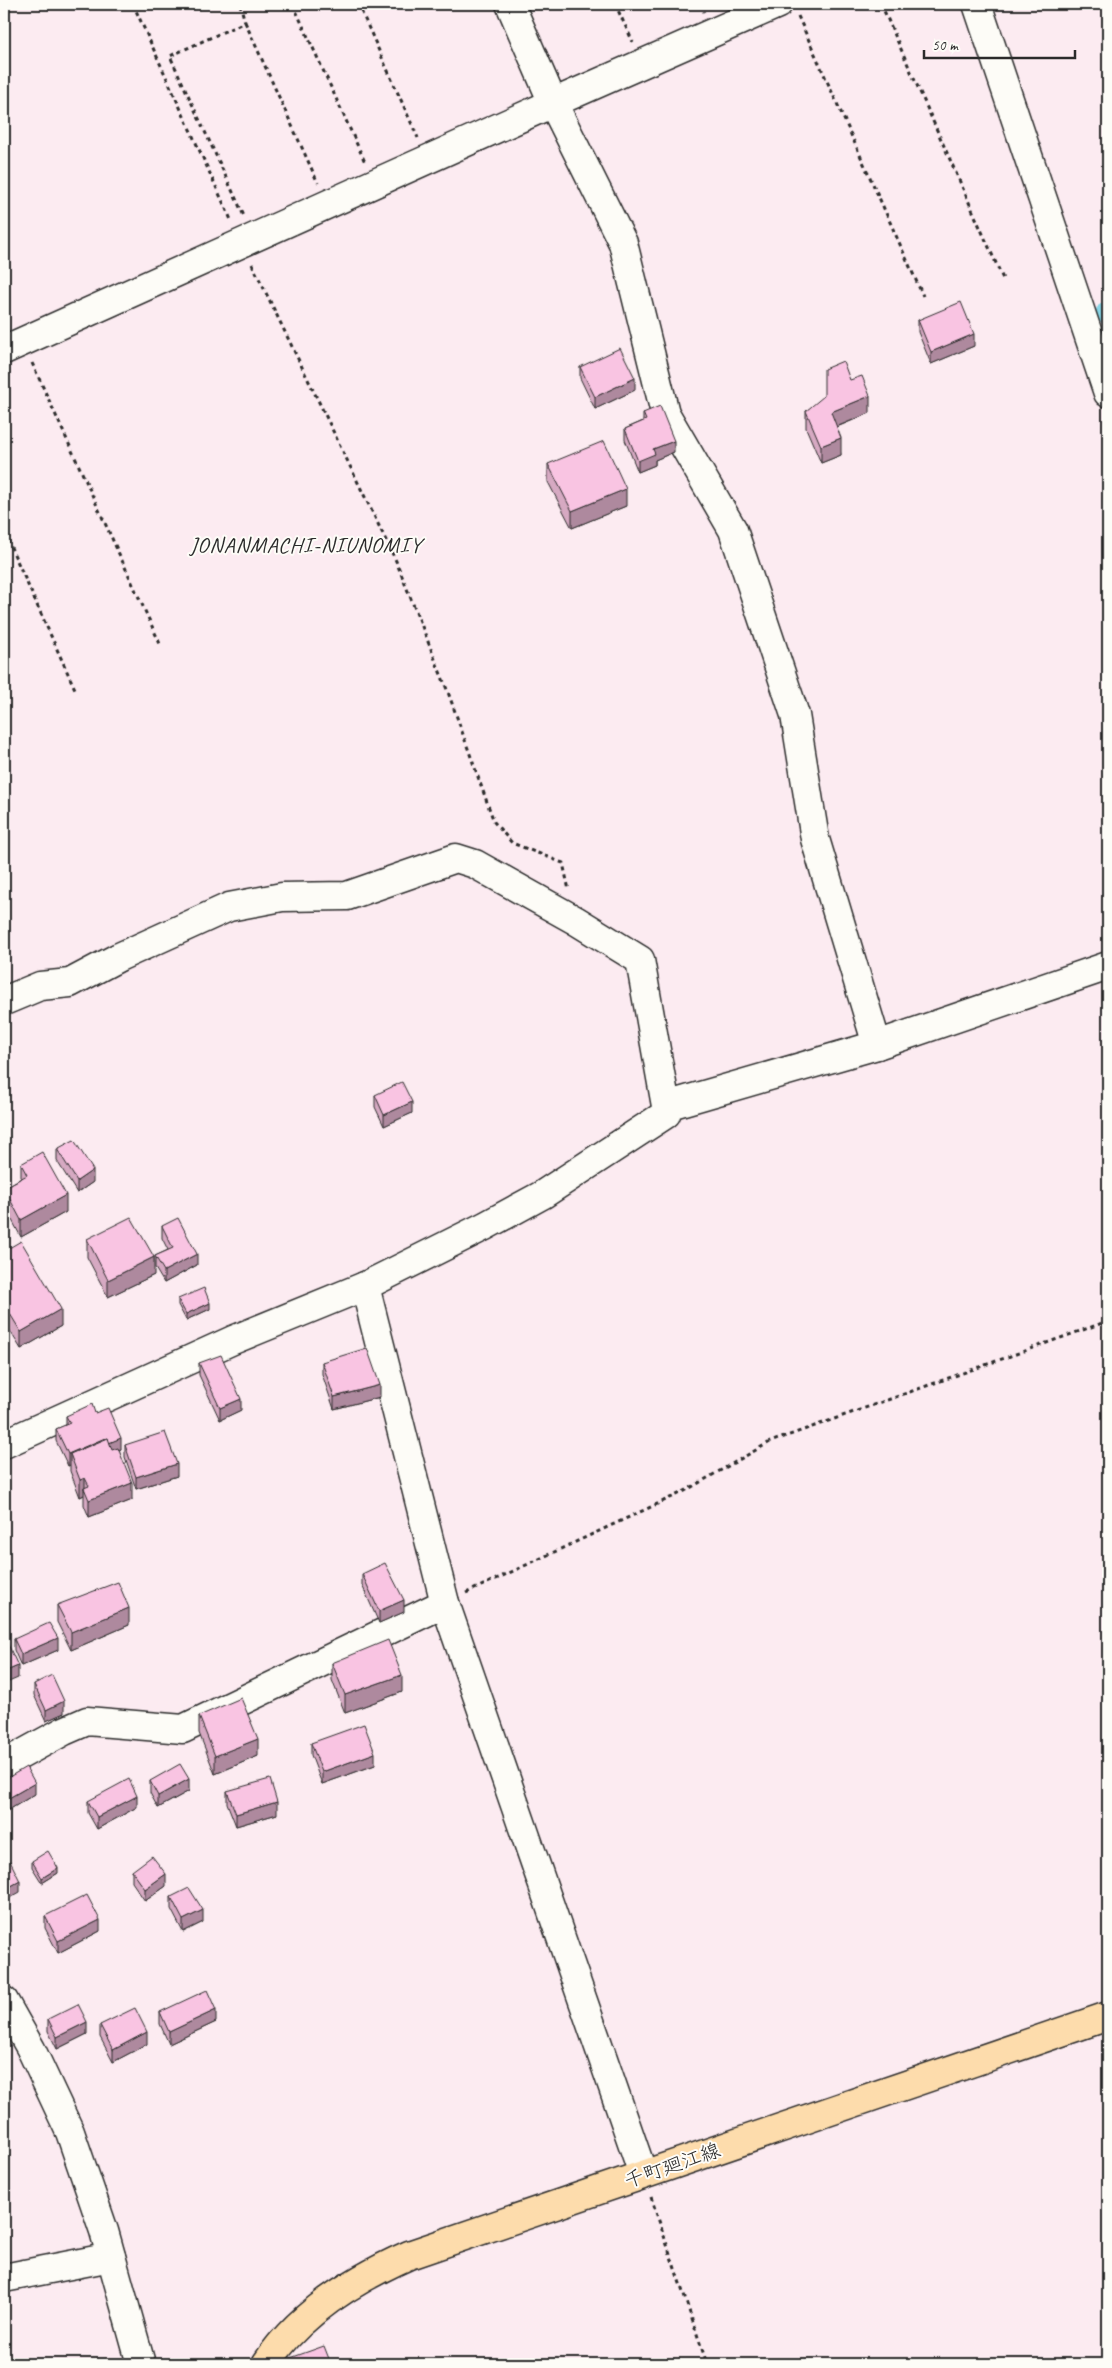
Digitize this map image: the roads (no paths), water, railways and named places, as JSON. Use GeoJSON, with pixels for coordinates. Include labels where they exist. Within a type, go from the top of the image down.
{"type":"FeatureCollection","features":[{"type":"Feature","properties":{"kind":"main road","name":"千町廻江線"},"geometry":{"type":"LineString","coordinates":[[266,2364],[313,2312],[351,2285],[409,2255],[1108,2016]]}},
{"type":"Feature","properties":{"kind":"street"},"geometry":{"type":"LineString","coordinates":[[510,4],[553,103],[623,243],[665,413],[733,530],[795,715],[816,839],[877,1045]]}},
{"type":"Feature","properties":{"kind":"street"},"geometry":{"type":"LineString","coordinates":[[984,6],[1108,393]]}},
{"type":"Feature","properties":{"kind":"street"},"geometry":{"type":"LineString","coordinates":[[13,346],[642,64],[787,8]]}},
{"type":"Feature","properties":{"kind":"street"},"geometry":{"type":"LineString","coordinates":[[4,1001],[40,986],[70,983],[119,956],[229,907],[282,897],[346,896],[456,858],[475,864],[575,920],[640,960],[666,1106],[666,1114],[542,1195],[485,1226],[365,1286],[233,1340],[4,1444]]}},
{"type":"Feature","properties":{"kind":"street"},"geometry":{"type":"LineString","coordinates":[[666,1106],[877,1045],[1108,966]]}},
{"type":"Feature","properties":{"kind":"street"},"geometry":{"type":"LineString","coordinates":[[365,1286],[445,1603],[643,2174]]}},
{"type":"Feature","properties":{"kind":"street"},"geometry":{"type":"LineString","coordinates":[[4,1764],[64,1731],[87,1721],[183,1729],[445,1603]]}},
{"type":"Feature","properties":{"kind":"street"},"geometry":{"type":"LineString","coordinates":[[4,2001],[32,2049],[70,2132],[111,2257],[142,2364]]}},
{"type":"Feature","properties":{"kind":"street"},"geometry":{"type":"LineString","coordinates":[[4,2278],[111,2257]]}},
{"type":"Feature","properties":{"kind":"district","name":"JONANMACHI-NIUNOMIY"},"geometry":{"type":"Point","coordinates":[306,544]}}]}
